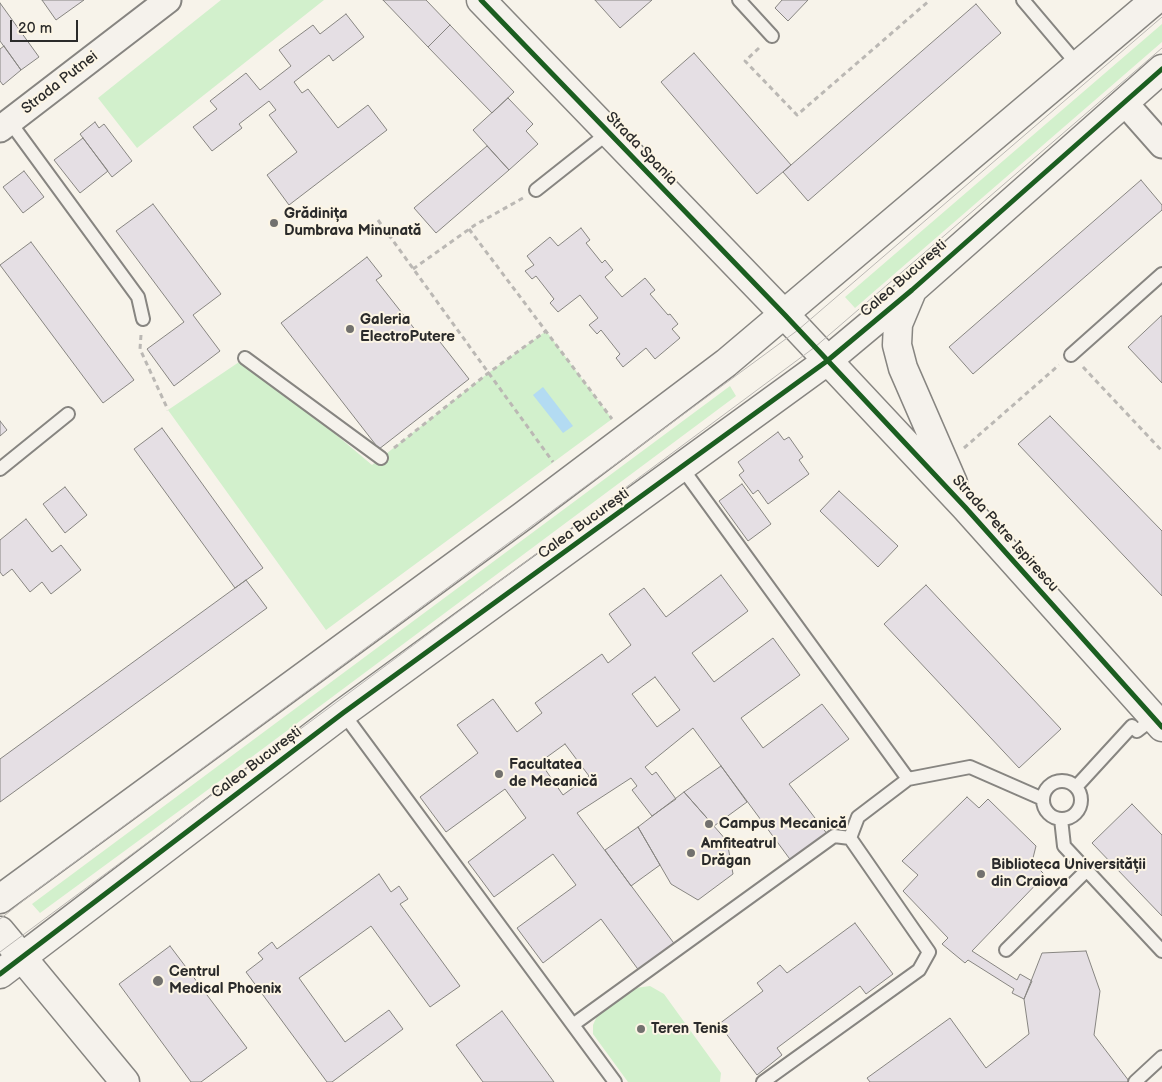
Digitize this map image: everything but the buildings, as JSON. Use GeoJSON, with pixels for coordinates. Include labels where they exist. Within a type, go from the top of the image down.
{"type":"FeatureCollection","features":[{"type":"Feature","properties":{"kind":"main road","name":"Strada Spania"},"geometry":{"type":"LineString","coordinates":[[481,0],[785,315],[827,361]]}},
{"type":"Feature","properties":{"kind":"main road"},"geometry":{"type":"LineString","coordinates":[[0,899],[523,516],[726,363],[1155,0]]}},
{"type":"Feature","properties":{"kind":"main road","name":"Calea București"},"geometry":{"type":"LineString","coordinates":[[0,974],[344,713],[827,361],[912,290],[1162,69]]}},
{"type":"Feature","properties":{"kind":"main road"},"geometry":{"type":"LineString","coordinates":[[912,290],[898,324],[898,345],[903,368],[944,465],[965,507]]}},
{"type":"Feature","properties":{"kind":"main road","name":"Strada Petre Ispirescu"},"geometry":{"type":"LineString","coordinates":[[827,361],[965,507],[1159,718]]}},
{"type":"Feature","properties":{"kind":"main road"},"geometry":{"type":"LineString","coordinates":[[0,930],[124,1082]]}},
{"type":"Feature","properties":{"kind":"street","name":"Strada Putnei"},"geometry":{"type":"LineString","coordinates":[[5,125],[168,0]]}},
{"type":"Feature","properties":{"kind":"street"},"geometry":{"type":"LineString","coordinates":[[1124,102],[1162,145]]}},
{"type":"Feature","properties":{"kind":"lane"},"geometry":{"type":"LineString","coordinates":[[739,0],[772,36]]}},
{"type":"Feature","properties":{"kind":"lane"},"geometry":{"type":"LineString","coordinates":[[1024,0],[1078,65]]}},
{"type":"Feature","properties":{"kind":"lane"},"geometry":{"type":"LineString","coordinates":[[5,125],[138,298],[144,319]]}},
{"type":"Feature","properties":{"kind":"lane"},"geometry":{"type":"LineString","coordinates":[[536,190],[608,133]]}},
{"type":"Feature","properties":{"kind":"lane"},"geometry":{"type":"LineString","coordinates":[[1071,355],[1161,276]]}},
{"type":"Feature","properties":{"kind":"lane"},"geometry":{"type":"LineString","coordinates":[[245,358],[381,458]]}},
{"type":"Feature","properties":{"kind":"lane"},"geometry":{"type":"LineString","coordinates":[[0,469],[68,414]]}},
{"type":"Feature","properties":{"kind":"lane"},"geometry":{"type":"LineString","coordinates":[[682,468],[908,778]]}},
{"type":"Feature","properties":{"kind":"lane"},"geometry":{"type":"LineString","coordinates":[[344,713],[615,1082]]}},
{"type":"Feature","properties":{"kind":"lane"},"geometry":{"type":"LineString","coordinates":[[1076,788],[1132,726],[1137,731],[1159,718]]}},
{"type":"Feature","properties":{"kind":"lane"},"geometry":{"type":"LineString","coordinates":[[850,838],[858,817],[908,778],[970,767],[1043,800]]}},
{"type":"Feature","properties":{"kind":"lane"},"geometry":{"type":"LineString","coordinates":[[1063,781],[1076,788],[1080,794],[1079,808],[1068,818],[1061,819],[1048,813],[1043,800],[1045,792],[1056,782],[1063,781]]}},
{"type":"Feature","properties":{"kind":"lane"},"geometry":{"type":"LineString","coordinates":[[1061,819],[1064,846],[1162,951]]}},
{"type":"Feature","properties":{"kind":"lane"},"geometry":{"type":"LineString","coordinates":[[574,1024],[834,836],[850,838],[929,952],[918,970],[763,1082]]}},
{"type":"Feature","properties":{"kind":"lane"},"geometry":{"type":"LineString","coordinates":[[1006,950],[1087,870]]}},
{"type":"Feature","properties":{"kind":"lane"},"geometry":{"type":"LineString","coordinates":[[1135,1082],[1162,1058]]}},
{"type":"Feature","properties":{"kind":"path"},"geometry":{"type":"LineString","coordinates":[[772,36],[745,61],[797,115],[930,0]]}},
{"type":"Feature","properties":{"kind":"path"},"geometry":{"type":"LineString","coordinates":[[413,269],[469,229],[536,190]]}},
{"type":"Feature","properties":{"kind":"path"},"geometry":{"type":"LineString","coordinates":[[378,220],[487,374],[553,463]]}},
{"type":"Feature","properties":{"kind":"path"},"geometry":{"type":"LineString","coordinates":[[469,229],[612,419]]}},
{"type":"Feature","properties":{"kind":"path"},"geometry":{"type":"LineString","coordinates":[[144,319],[140,349],[168,410]]}},
{"type":"Feature","properties":{"kind":"path"},"geometry":{"type":"LineString","coordinates":[[381,458],[487,374],[546,331]]}},
{"type":"Feature","properties":{"kind":"path"},"geometry":{"type":"LineString","coordinates":[[944,465],[1071,355],[1162,451]]}},
{"type":"Feature","properties":{"kind":"green space"},"geometry":{"type":"Polygon","coordinates":[[[221,0],[324,0],[137,148],[98,98],[221,0]]]}},
{"type":"Feature","properties":{"kind":"green space"},"geometry":{"type":"Polygon","coordinates":[[[1162,24],[1162,42],[855,308],[845,297],[1162,24]]]}},
{"type":"Feature","properties":{"kind":"green space"},"geometry":{"type":"Polygon","coordinates":[[[546,331],[612,419],[326,630],[168,410],[245,358],[372,465],[487,374],[546,331]]]}},
{"type":"Feature","properties":{"kind":"green space"},"geometry":{"type":"Polygon","coordinates":[[[730,386],[736,396],[194,800],[40,913],[32,904],[730,386]]]}},
{"type":"Feature","properties":{"kind":"green space","name":"Teren Tenis"},"geometry":{"type":"Polygon","coordinates":[[[650,986],[664,994],[721,1073],[720,1082],[628,1082],[593,1034],[593,1025],[598,1014],[636,988],[650,986]]]}},
{"type":"Feature","properties":{"kind":"water"},"geometry":{"type":"Polygon","coordinates":[[[543,387],[573,426],[563,433],[533,395],[543,387]]]}},
{"type":"Feature","properties":{"kind":"tram line"},"geometry":{"type":"LineString","coordinates":[[0,919],[38,889],[798,330],[1162,17]]}},
{"type":"Feature","properties":{"kind":"tram line"},"geometry":{"type":"LineString","coordinates":[[0,952],[815,347],[1162,48]]}},
{"type":"Feature","properties":{"kind":"cycle path"},"geometry":{"type":"LineString","coordinates":[[481,0],[785,315],[965,507],[1162,727]]}},
{"type":"Feature","properties":{"kind":"cycle path"},"geometry":{"type":"LineString","coordinates":[[0,974],[343,713],[827,361],[912,290],[1162,69]]}},
{"type":"Feature","properties":{"kind":"place","name":"Grădinița Dumbrava Minunată"},"geometry":{"type":"Point","coordinates":[274,223]}},
{"type":"Feature","properties":{"kind":"place","name":"Galeria ElectroPutere"},"geometry":{"type":"Point","coordinates":[350,329]}},
{"type":"Feature","properties":{"kind":"place","name":"Facultatea de Mecanică"},"geometry":{"type":"Point","coordinates":[499,774]}},
{"type":"Feature","properties":{"kind":"place","name":"Campus Mecanică"},"geometry":{"type":"Point","coordinates":[709,824]}},
{"type":"Feature","properties":{"kind":"place","name":"Amfiteatrul Drăgan"},"geometry":{"type":"Point","coordinates":[691,853]}},
{"type":"Feature","properties":{"kind":"place","name":"Biblioteca Universității din Craiova"},"geometry":{"type":"Point","coordinates":[981,874]}},
{"type":"Feature","properties":{"kind":"place","name":"Centrul Medical Phoenix"},"geometry":{"type":"Point","coordinates":[158,981]}},
{"type":"Feature","properties":{"kind":"place","name":"Teren Tenis"},"geometry":{"type":"Point","coordinates":[641,1029]}}]}
